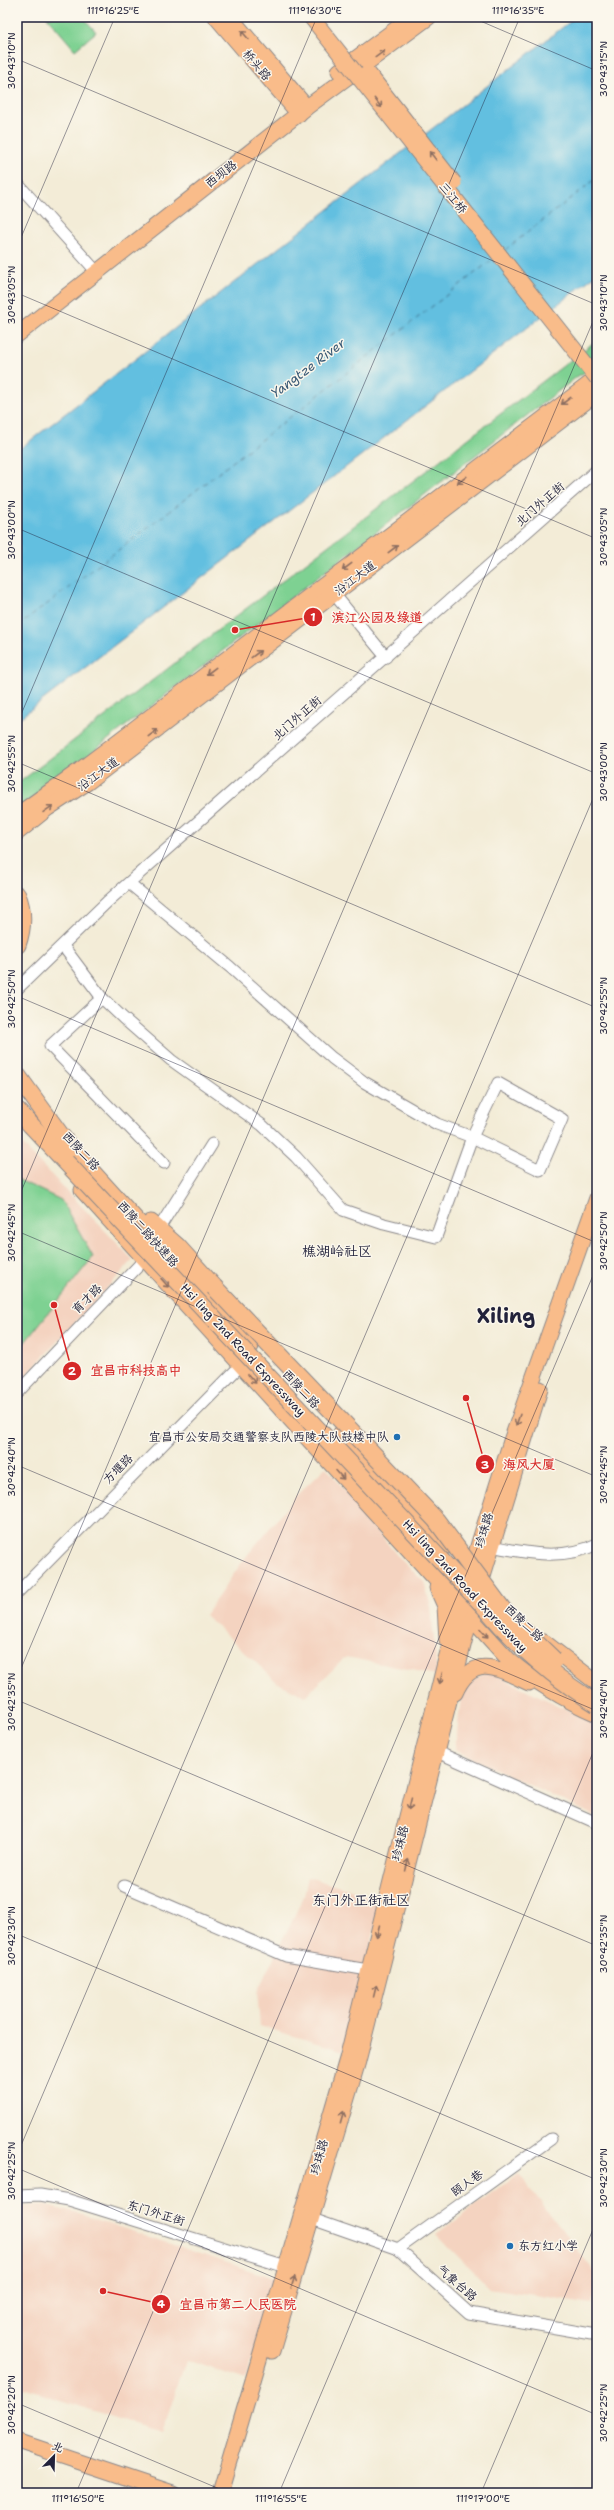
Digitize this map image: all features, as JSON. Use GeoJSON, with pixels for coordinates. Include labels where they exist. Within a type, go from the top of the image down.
{"type":"FeatureCollection","features":[{"type":"Feature","properties":{"kind":"highway"},"geometry":{"type":"LineString","coordinates":[[17,895],[22,914],[21,933],[17,945]]}},
{"type":"Feature","properties":{"kind":"highway"},"geometry":{"type":"LineString","coordinates":[[17,1075],[70,1148]]}},
{"type":"Feature","properties":{"kind":"highway"},"geometry":{"type":"LineString","coordinates":[[17,1089],[70,1148]]}},
{"type":"Feature","properties":{"kind":"highway","name":"Hsi ling 2nd Road Expressway"},"geometry":{"type":"LineString","coordinates":[[17,1112],[24,1122],[485,1607],[512,1639],[563,1682],[597,1704]]}},
{"type":"Feature","properties":{"kind":"highway","name":"西陵二路快速路"},"geometry":{"type":"LineString","coordinates":[[70,1148],[339,1444],[506,1614]]}},
{"type":"Feature","properties":{"kind":"highway"},"geometry":{"type":"LineString","coordinates":[[137,1211],[157,1231],[177,1246],[214,1287],[436,1520],[506,1614]]}},
{"type":"Feature","properties":{"kind":"highway","name":"Hsi ling 2nd Road Expressway"},"geometry":{"type":"LineString","coordinates":[[506,1614],[548,1655],[597,1693]]}},
{"type":"Feature","properties":{"kind":"main road","name":"桥头路"},"geometry":{"type":"LineString","coordinates":[[216,17],[299,107]]}},
{"type":"Feature","properties":{"kind":"main road","name":"桥头路"},"geometry":{"type":"LineString","coordinates":[[230,17],[299,107]]}},
{"type":"Feature","properties":{"kind":"main road","name":"三江桥"},"geometry":{"type":"LineString","coordinates":[[311,17],[595,387]]}},
{"type":"Feature","properties":{"kind":"main road","name":"三江桥"},"geometry":{"type":"LineString","coordinates":[[324,17],[597,362]]}},
{"type":"Feature","properties":{"kind":"main road","name":"西坝路"},"geometry":{"type":"LineString","coordinates":[[17,335],[126,240],[299,107],[412,17]]}},
{"type":"Feature","properties":{"kind":"main road","name":"西坝路"},"geometry":{"type":"LineString","coordinates":[[299,107],[429,17]]}},
{"type":"Feature","properties":{"kind":"main road","name":"西坝路"},"geometry":{"type":"LineString","coordinates":[[17,323],[93,268]]}},
{"type":"Feature","properties":{"kind":"main road","name":"沿江大道"},"geometry":{"type":"LineString","coordinates":[[17,833],[48,808],[88,782],[334,594],[595,387]]}},
{"type":"Feature","properties":{"kind":"main road","name":"沿江大道"},"geometry":{"type":"LineString","coordinates":[[17,815],[80,770],[595,387]]}},
{"type":"Feature","properties":{"kind":"main road","name":"西陵二路"},"geometry":{"type":"LineString","coordinates":[[17,1082],[137,1211]]}},
{"type":"Feature","properties":{"kind":"main road"},"geometry":{"type":"LineString","coordinates":[[24,1122],[144,1260],[509,1660],[526,1674],[568,1702]]}},
{"type":"Feature","properties":{"kind":"main road","name":"珍珠路"},"geometry":{"type":"LineString","coordinates":[[229,2493],[358,2061],[441,1727],[465,1613],[511,1441],[563,1289],[597,1198]]}},
{"type":"Feature","properties":{"kind":"main road","name":"珍珠路"},"geometry":{"type":"LineString","coordinates":[[476,1576],[491,1546],[573,1287],[597,1224]]}},
{"type":"Feature","properties":{"kind":"main road","name":"西陵二路"},"geometry":{"type":"LineString","coordinates":[[157,1231],[476,1576],[530,1630],[597,1683]]}},
{"type":"Feature","properties":{"kind":"main road"},"geometry":{"type":"LineString","coordinates":[[432,1576],[445,1606],[447,1628],[446,1659]]}},
{"type":"Feature","properties":{"kind":"main road","name":"珍珠路"},"geometry":{"type":"LineString","coordinates":[[220,2493],[347,2060],[446,1659],[465,1613]]}},
{"type":"Feature","properties":{"kind":"main road"},"geometry":{"type":"LineString","coordinates":[[441,1727],[458,1686],[469,1673],[484,1666],[504,1671],[568,1702],[597,1714]]}},
{"type":"Feature","properties":{"kind":"main road"},"geometry":{"type":"LineString","coordinates":[[17,2440],[174,2493]]}},
{"type":"Feature","properties":{"kind":"main road"},"geometry":{"type":"LineString","coordinates":[[17,2451],[148,2493]]}},
{"type":"Feature","properties":{"kind":"street"},"geometry":{"type":"LineString","coordinates":[[17,183],[93,268]]}},
{"type":"Feature","properties":{"kind":"street","name":"北门外正街"},"geometry":{"type":"LineString","coordinates":[[17,989],[129,883],[597,470]]}},
{"type":"Feature","properties":{"kind":"street"},"geometry":{"type":"LineString","coordinates":[[334,594],[386,657]]}},
{"type":"Feature","properties":{"kind":"street"},"geometry":{"type":"LineString","coordinates":[[63,946],[102,998],[171,1060],[262,1125],[296,1157],[343,1210],[384,1224],[436,1237],[472,1137],[498,1083],[562,1119],[540,1170],[472,1137],[437,1124],[364,1082],[332,1058],[230,968],[129,883]]}},
{"type":"Feature","properties":{"kind":"street"},"geometry":{"type":"LineString","coordinates":[[102,998],[50,1046],[164,1163]]}},
{"type":"Feature","properties":{"kind":"street"},"geometry":{"type":"LineString","coordinates":[[157,1231],[212,1144]]}},
{"type":"Feature","properties":{"kind":"street","name":"育才路"},"geometry":{"type":"LineString","coordinates":[[17,1393],[144,1260]]}},
{"type":"Feature","properties":{"kind":"street","name":"方堰路"},"geometry":{"type":"LineString","coordinates":[[17,1593],[240,1366]]}},
{"type":"Feature","properties":{"kind":"street"},"geometry":{"type":"LineString","coordinates":[[491,1546],[526,1553],[562,1554],[597,1544]]}},
{"type":"Feature","properties":{"kind":"street"},"geometry":{"type":"LineString","coordinates":[[435,1751],[597,1823]]}},
{"type":"Feature","properties":{"kind":"street"},"geometry":{"type":"LineString","coordinates":[[124,1886],[286,1956],[368,1970]]}},
{"type":"Feature","properties":{"kind":"street","name":"颐人巷"},"geometry":{"type":"LineString","coordinates":[[398,2249],[550,2139]]}},
{"type":"Feature","properties":{"kind":"street","name":"东门外正街"},"geometry":{"type":"LineString","coordinates":[[17,2196],[40,2195],[69,2200],[286,2267]]}},
{"type":"Feature","properties":{"kind":"street","name":"气象台路"},"geometry":{"type":"LineString","coordinates":[[312,2218],[398,2249],[469,2313],[597,2335]]}},
{"type":"Feature","properties":{"kind":"shaded area"},"geometry":{"type":"Polygon","coordinates":[[[17,1139],[133,1260],[17,1385],[17,1139]]]}},
{"type":"Feature","properties":{"kind":"shaded area"},"geometry":{"type":"Polygon","coordinates":[[[326,1467],[399,1558],[424,1582],[431,1607],[437,1675],[346,1657],[305,1696],[278,1683],[205,1615],[245,1558],[297,1495],[326,1467]]]}},
{"type":"Feature","properties":{"kind":"shaded area"},"geometry":{"type":"Polygon","coordinates":[[[488,1671],[597,1724],[597,1817],[455,1750],[462,1688],[488,1671]]]}},
{"type":"Feature","properties":{"kind":"shaded area"},"geometry":{"type":"Polygon","coordinates":[[[308,1877],[382,1900],[344,2051],[260,2026],[257,1992],[304,1896],[308,1877]]]}},
{"type":"Feature","properties":{"kind":"shaded area","name":"东方红小学"},"geometry":{"type":"Polygon","coordinates":[[[519,2174],[597,2275],[593,2304],[489,2288],[436,2234],[519,2174]]]}},
{"type":"Feature","properties":{"kind":"shaded area"},"geometry":{"type":"Polygon","coordinates":[[[43,2205],[80,2214],[276,2279],[246,2380],[186,2360],[162,2433],[17,2386],[17,2206],[43,2205]]]}},
{"type":"Feature","properties":{"kind":"green space"},"geometry":{"type":"Polygon","coordinates":[[[47,17],[83,17],[96,32],[75,50],[47,17]]]}},
{"type":"Feature","properties":{"kind":"green space"},"geometry":{"type":"Polygon","coordinates":[[[597,340],[597,366],[578,376],[17,810],[17,784],[597,340]]]}},
{"type":"Feature","properties":{"kind":"green space"},"geometry":{"type":"Polygon","coordinates":[[[17,1179],[61,1200],[93,1257],[17,1352],[17,1179]]]}},
{"type":"Feature","properties":{"kind":"water","name":"Yangtze River"},"geometry":{"type":"Polygon","coordinates":[[[576,17],[597,17],[597,274],[17,720],[17,451],[576,17]]]}},
{"type":"Feature","properties":{"kind":"ferry route"},"geometry":{"type":"LineString","coordinates":[[505,250],[597,178]]}},
{"type":"Feature","properties":{"kind":"ferry route"},"geometry":{"type":"LineString","coordinates":[[17,627],[158,520],[493,259]]}},
{"type":"Feature","properties":{"kind":"place","name":"滨江公园及绿道"},"geometry":{"type":"Point","coordinates":[235,630]}},
{"type":"Feature","properties":{"kind":"place","name":"宜昌市科技高中"},"geometry":{"type":"Point","coordinates":[54,1305]}},
{"type":"Feature","properties":{"kind":"place","name":"海风大厦"},"geometry":{"type":"Point","coordinates":[466,1398]}},
{"type":"Feature","properties":{"kind":"place","name":"宜昌市公安局交通警察支队西陵大队鼓楼中队"},"geometry":{"type":"Point","coordinates":[397,1437]}},
{"type":"Feature","properties":{"kind":"place","name":"东方红小学"},"geometry":{"type":"Point","coordinates":[510,2246]}},
{"type":"Feature","properties":{"kind":"place","name":"宜昌市第二人民医院"},"geometry":{"type":"Point","coordinates":[103,2291]}},
{"type":"Feature","properties":{"kind":"district","name":"樵湖岭社区"},"geometry":{"type":"Point","coordinates":[337,1251]}},
{"type":"Feature","properties":{"kind":"district","name":"Xiling"},"geometry":{"type":"Point","coordinates":[506,1316]}},
{"type":"Feature","properties":{"kind":"district","name":"东门外正街社区"},"geometry":{"type":"Point","coordinates":[361,1900]}}]}
